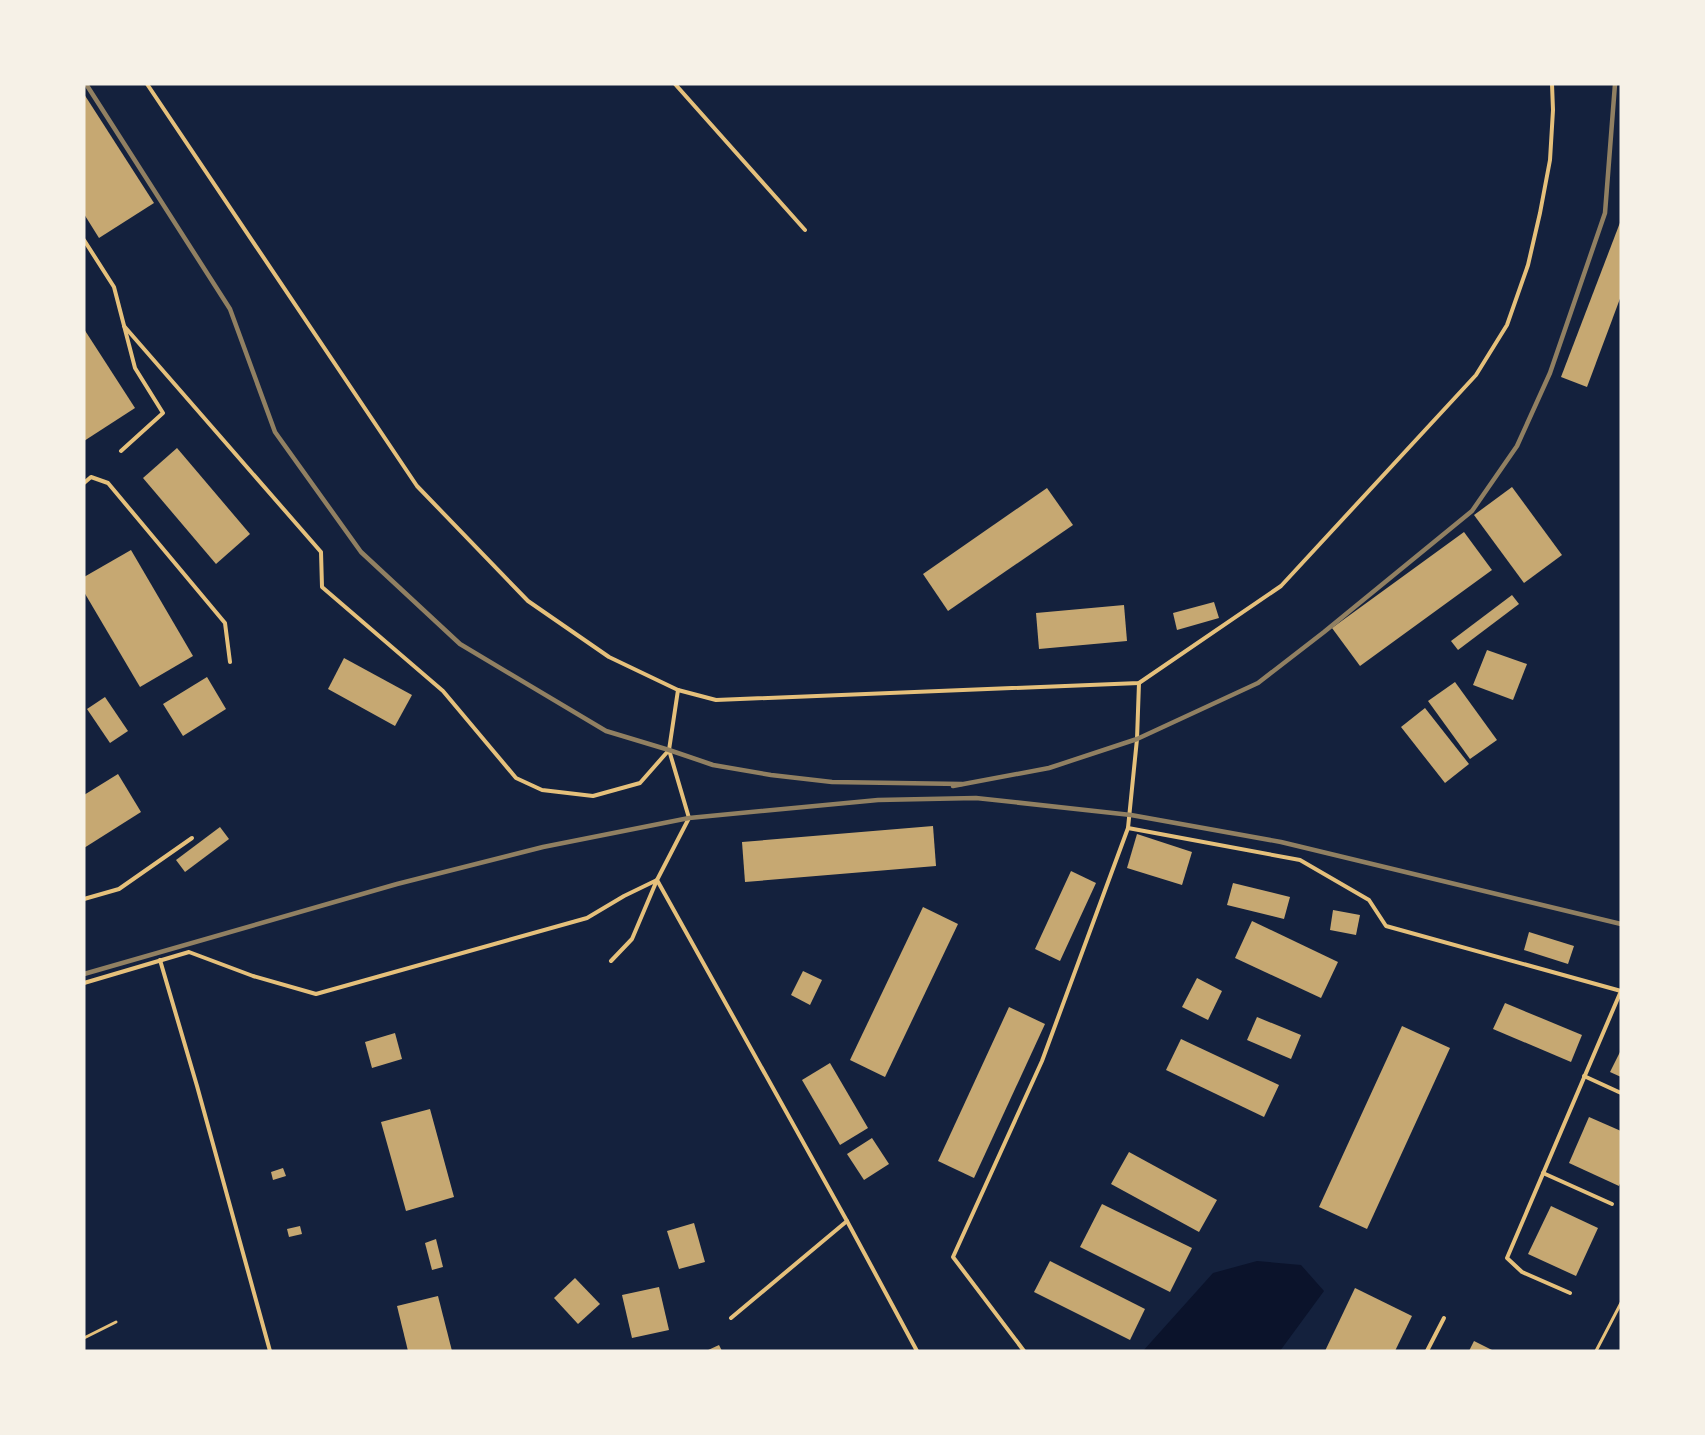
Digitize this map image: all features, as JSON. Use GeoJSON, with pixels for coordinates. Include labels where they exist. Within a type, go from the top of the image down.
{"type":"FeatureCollection","features":[{"type":"Feature","properties":{"kind":"lane"},"geometry":{"type":"LineString","coordinates":[[147,84],[417,486],[528,601],[609,657],[678,690],[716,700],[1139,683],[1281,586],[1476,375],[1507,324],[1528,265],[1550,160],[1552,84]]}},
{"type":"Feature","properties":{"kind":"lane"},"geometry":{"type":"LineString","coordinates":[[675,84],[805,230]]}},
{"type":"Feature","properties":{"kind":"lane"},"geometry":{"type":"LineString","coordinates":[[84,240],[114,287],[135,368],[163,413],[121,451]]}},
{"type":"Feature","properties":{"kind":"lane"},"geometry":{"type":"LineString","coordinates":[[124,326],[321,552],[322,587],[443,691],[516,778],[542,790],[593,796],[640,783],[669,750]]}},
{"type":"Feature","properties":{"kind":"lane"},"geometry":{"type":"LineString","coordinates":[[84,483],[91,477],[108,483],[225,623],[230,662]]}},
{"type":"Feature","properties":{"kind":"lane"},"geometry":{"type":"LineString","coordinates":[[1024,1351],[953,1257],[1042,1061],[1128,828],[1137,739],[1139,683]]}},
{"type":"Feature","properties":{"kind":"lane"},"geometry":{"type":"LineString","coordinates":[[611,961],[632,939],[657,880],[689,818],[669,750],[678,690]]}},
{"type":"Feature","properties":{"kind":"lane"},"geometry":{"type":"LineString","coordinates":[[1128,828],[1300,860],[1369,900],[1386,926],[1621,991],[1507,1258],[1522,1272],[1570,1293]]}},
{"type":"Feature","properties":{"kind":"lane"},"geometry":{"type":"LineString","coordinates":[[84,899],[119,889],[192,838]]}},
{"type":"Feature","properties":{"kind":"lane"},"geometry":{"type":"LineString","coordinates":[[84,983],[189,952],[253,976],[316,994],[587,918],[657,880]]}},
{"type":"Feature","properties":{"kind":"lane"},"geometry":{"type":"LineString","coordinates":[[657,880],[848,1221],[917,1351]]}},
{"type":"Feature","properties":{"kind":"lane"},"geometry":{"type":"LineString","coordinates":[[160,960],[270,1351]]}},
{"type":"Feature","properties":{"kind":"lane"},"geometry":{"type":"LineString","coordinates":[[1584,1076],[1621,1093]]}},
{"type":"Feature","properties":{"kind":"lane"},"geometry":{"type":"LineString","coordinates":[[1543,1173],[1612,1204]]}},
{"type":"Feature","properties":{"kind":"lane"},"geometry":{"type":"LineString","coordinates":[[730,1318],[848,1221]]}},
{"type":"Feature","properties":{"kind":"lane"},"geometry":{"type":"LineString","coordinates":[[1428,1351],[1444,1318]]}},
{"type":"Feature","properties":{"kind":"path"},"geometry":{"type":"LineString","coordinates":[[1596,1351],[1621,1303]]}},
{"type":"Feature","properties":{"kind":"path"},"geometry":{"type":"LineString","coordinates":[[84,1338],[116,1322]]}},
{"type":"Feature","properties":{"kind":"water"},"geometry":{"type":"Polygon","coordinates":[[[1257,1261],[1301,1265],[1324,1291],[1280,1351],[1143,1351],[1213,1273],[1257,1261]]]}},
{"type":"Feature","properties":{"kind":"building"},"geometry":{"type":"Polygon","coordinates":[[[84,94],[154,203],[99,238],[84,214],[84,94]]]}},
{"type":"Feature","properties":{"kind":"building"},"geometry":{"type":"Polygon","coordinates":[[[1621,220],[1621,296],[1587,387],[1561,377],[1621,220]]]}},
{"type":"Feature","properties":{"kind":"building"},"geometry":{"type":"Polygon","coordinates":[[[84,329],[135,408],[84,441],[84,329]]]}},
{"type":"Feature","properties":{"kind":"building"},"geometry":{"type":"Polygon","coordinates":[[[177,448],[250,534],[216,564],[143,478],[177,448]]]}},
{"type":"Feature","properties":{"kind":"building"},"geometry":{"type":"Polygon","coordinates":[[[1512,487],[1562,555],[1524,583],[1474,515],[1512,487]]]}},
{"type":"Feature","properties":{"kind":"building"},"geometry":{"type":"Polygon","coordinates":[[[1047,488],[1073,525],[948,611],[923,574],[1047,488]]]}},
{"type":"Feature","properties":{"kind":"building"},"geometry":{"type":"Polygon","coordinates":[[[1464,532],[1492,570],[1360,666],[1332,628],[1464,532]]]}},
{"type":"Feature","properties":{"kind":"building"},"geometry":{"type":"Polygon","coordinates":[[[131,550],[193,656],[140,687],[84,592],[84,577],[131,550]]]}},
{"type":"Feature","properties":{"kind":"building"},"geometry":{"type":"Polygon","coordinates":[[[1512,595],[1519,604],[1458,650],[1451,641],[1512,595]]]}},
{"type":"Feature","properties":{"kind":"building"},"geometry":{"type":"Polygon","coordinates":[[[1214,602],[1219,618],[1177,630],[1173,613],[1214,602]]]}},
{"type":"Feature","properties":{"kind":"building"},"geometry":{"type":"Polygon","coordinates":[[[1124,605],[1127,641],[1039,649],[1036,613],[1124,605]]]}},
{"type":"Feature","properties":{"kind":"building"},"geometry":{"type":"Polygon","coordinates":[[[1487,650],[1527,664],[1513,700],[1473,685],[1487,650]]]}},
{"type":"Feature","properties":{"kind":"building"},"geometry":{"type":"Polygon","coordinates":[[[344,658],[412,695],[395,726],[328,689],[344,658]]]}},
{"type":"Feature","properties":{"kind":"building"},"geometry":{"type":"Polygon","coordinates":[[[207,677],[226,709],[183,736],[163,704],[207,677]]]}},
{"type":"Feature","properties":{"kind":"building"},"geometry":{"type":"Polygon","coordinates":[[[1455,682],[1497,740],[1470,759],[1428,701],[1455,682]]]}},
{"type":"Feature","properties":{"kind":"building"},"geometry":{"type":"Polygon","coordinates":[[[105,697],[128,731],[110,743],[87,709],[105,697]]]}},
{"type":"Feature","properties":{"kind":"building"},"geometry":{"type":"Polygon","coordinates":[[[1425,708],[1469,764],[1445,783],[1401,727],[1425,708]]]}},
{"type":"Feature","properties":{"kind":"building"},"geometry":{"type":"Polygon","coordinates":[[[118,774],[141,812],[84,848],[84,795],[118,774]]]}},
{"type":"Feature","properties":{"kind":"building"},"geometry":{"type":"Polygon","coordinates":[[[933,826],[936,866],[745,882],[742,842],[933,826]]]}},
{"type":"Feature","properties":{"kind":"building"},"geometry":{"type":"Polygon","coordinates":[[[220,827],[229,839],[185,872],[176,860],[220,827]]]}},
{"type":"Feature","properties":{"kind":"building"},"geometry":{"type":"Polygon","coordinates":[[[1137,834],[1192,852],[1182,885],[1127,868],[1137,834]]]}},
{"type":"Feature","properties":{"kind":"building"},"geometry":{"type":"Polygon","coordinates":[[[1071,871],[1096,883],[1060,961],[1035,949],[1071,871]]]}},
{"type":"Feature","properties":{"kind":"building"},"geometry":{"type":"Polygon","coordinates":[[[1233,883],[1290,897],[1284,919],[1227,905],[1233,883]]]}},
{"type":"Feature","properties":{"kind":"building"},"geometry":{"type":"Polygon","coordinates":[[[923,907],[958,924],[885,1077],[850,1060],[923,907]]]}},
{"type":"Feature","properties":{"kind":"building"},"geometry":{"type":"Polygon","coordinates":[[[1333,910],[1360,915],[1356,935],[1330,930],[1333,910]]]}},
{"type":"Feature","properties":{"kind":"building"},"geometry":{"type":"Polygon","coordinates":[[[1252,921],[1338,962],[1321,998],[1235,958],[1252,921]]]}},
{"type":"Feature","properties":{"kind":"building"},"geometry":{"type":"Polygon","coordinates":[[[1529,932],[1574,946],[1568,964],[1524,950],[1529,932]]]}},
{"type":"Feature","properties":{"kind":"building"},"geometry":{"type":"Polygon","coordinates":[[[803,971],[822,980],[810,1005],[791,995],[803,971]]]}},
{"type":"Feature","properties":{"kind":"building"},"geometry":{"type":"Polygon","coordinates":[[[1197,978],[1222,991],[1208,1020],[1182,1007],[1197,978]]]}},
{"type":"Feature","properties":{"kind":"building"},"geometry":{"type":"Polygon","coordinates":[[[1505,1003],[1582,1035],[1571,1062],[1493,1029],[1505,1003]]]}},
{"type":"Feature","properties":{"kind":"building"},"geometry":{"type":"Polygon","coordinates":[[[1009,1007],[1045,1024],[974,1178],[938,1161],[1009,1007]]]}},
{"type":"Feature","properties":{"kind":"building"},"geometry":{"type":"Polygon","coordinates":[[[1257,1017],[1301,1035],[1291,1059],[1247,1040],[1257,1017]]]}},
{"type":"Feature","properties":{"kind":"building"},"geometry":{"type":"Polygon","coordinates":[[[1402,1026],[1450,1048],[1367,1229],[1319,1207],[1402,1026]]]}},
{"type":"Feature","properties":{"kind":"building"},"geometry":{"type":"Polygon","coordinates":[[[395,1033],[402,1059],[372,1068],[365,1042],[395,1033]]]}},
{"type":"Feature","properties":{"kind":"building"},"geometry":{"type":"Polygon","coordinates":[[[1181,1039],[1279,1085],[1264,1117],[1166,1070],[1181,1039]]]}},
{"type":"Feature","properties":{"kind":"building"},"geometry":{"type":"Polygon","coordinates":[[[1621,1050],[1621,1077],[1610,1072],[1621,1050]]]}},
{"type":"Feature","properties":{"kind":"building"},"geometry":{"type":"Polygon","coordinates":[[[830,1063],[868,1128],[840,1145],[802,1080],[830,1063]]]}},
{"type":"Feature","properties":{"kind":"building"},"geometry":{"type":"Polygon","coordinates":[[[430,1109],[454,1197],[406,1211],[381,1122],[430,1109]]]}},
{"type":"Feature","properties":{"kind":"building"},"geometry":{"type":"Polygon","coordinates":[[[1589,1117],[1621,1131],[1621,1181],[1619,1186],[1569,1163],[1589,1117]]]}},
{"type":"Feature","properties":{"kind":"building"},"geometry":{"type":"Polygon","coordinates":[[[872,1138],[889,1164],[864,1180],[847,1154],[872,1138]]]}},
{"type":"Feature","properties":{"kind":"building"},"geometry":{"type":"Polygon","coordinates":[[[1129,1152],[1217,1200],[1199,1232],[1111,1184],[1129,1152]]]}},
{"type":"Feature","properties":{"kind":"building"},"geometry":{"type":"Polygon","coordinates":[[[283,1168],[286,1176],[273,1180],[271,1172],[283,1168]]]}},
{"type":"Feature","properties":{"kind":"building"},"geometry":{"type":"Polygon","coordinates":[[[1102,1204],[1192,1248],[1170,1292],[1080,1247],[1102,1204]]]}},
{"type":"Feature","properties":{"kind":"building"},"geometry":{"type":"Polygon","coordinates":[[[1551,1206],[1598,1228],[1576,1276],[1528,1254],[1551,1206]]]}},
{"type":"Feature","properties":{"kind":"building"},"geometry":{"type":"Polygon","coordinates":[[[694,1223],[705,1262],[679,1269],[667,1231],[694,1223]]]}},
{"type":"Feature","properties":{"kind":"building"},"geometry":{"type":"Polygon","coordinates":[[[300,1226],[302,1234],[289,1237],[287,1229],[300,1226]]]}},
{"type":"Feature","properties":{"kind":"building"},"geometry":{"type":"Polygon","coordinates":[[[436,1239],[443,1267],[432,1270],[425,1243],[436,1239]]]}},
{"type":"Feature","properties":{"kind":"building"},"geometry":{"type":"Polygon","coordinates":[[[1050,1261],[1145,1309],[1130,1340],[1034,1292],[1050,1261]]]}},
{"type":"Feature","properties":{"kind":"building"},"geometry":{"type":"Polygon","coordinates":[[[575,1278],[600,1304],[578,1324],[554,1298],[575,1278]]]}},
{"type":"Feature","properties":{"kind":"building"},"geometry":{"type":"Polygon","coordinates":[[[659,1287],[669,1330],[632,1338],[622,1295],[659,1287]]]}},
{"type":"Feature","properties":{"kind":"building"},"geometry":{"type":"Polygon","coordinates":[[[1355,1288],[1412,1316],[1395,1351],[1325,1351],[1355,1288]]]}},
{"type":"Feature","properties":{"kind":"building"},"geometry":{"type":"Polygon","coordinates":[[[438,1296],[452,1351],[408,1351],[397,1306],[438,1296]]]}},
{"type":"Feature","properties":{"kind":"building"},"geometry":{"type":"Polygon","coordinates":[[[1474,1341],[1494,1351],[1469,1351],[1474,1341]]]}},
{"type":"Feature","properties":{"kind":"building"},"geometry":{"type":"Polygon","coordinates":[[[719,1345],[722,1351],[706,1351],[719,1345]]]}},
{"type":"Feature","properties":{"kind":"railway"},"geometry":{"type":"LineString","coordinates":[[86,84],[230,309],[275,432],[361,552],[460,644],[606,731],[713,765],[832,782],[962,784]]}},
{"type":"Feature","properties":{"kind":"railway"},"geometry":{"type":"LineString","coordinates":[[953,786],[1049,768],[1137,739],[1258,683],[1472,511],[1517,446],[1550,373],[1605,213],[1615,84]]}},
{"type":"Feature","properties":{"kind":"railway"},"geometry":{"type":"LineString","coordinates":[[84,974],[397,884],[543,847],[689,818],[878,800],[976,798],[1131,815],[1281,842],[1621,924]]}}]}
